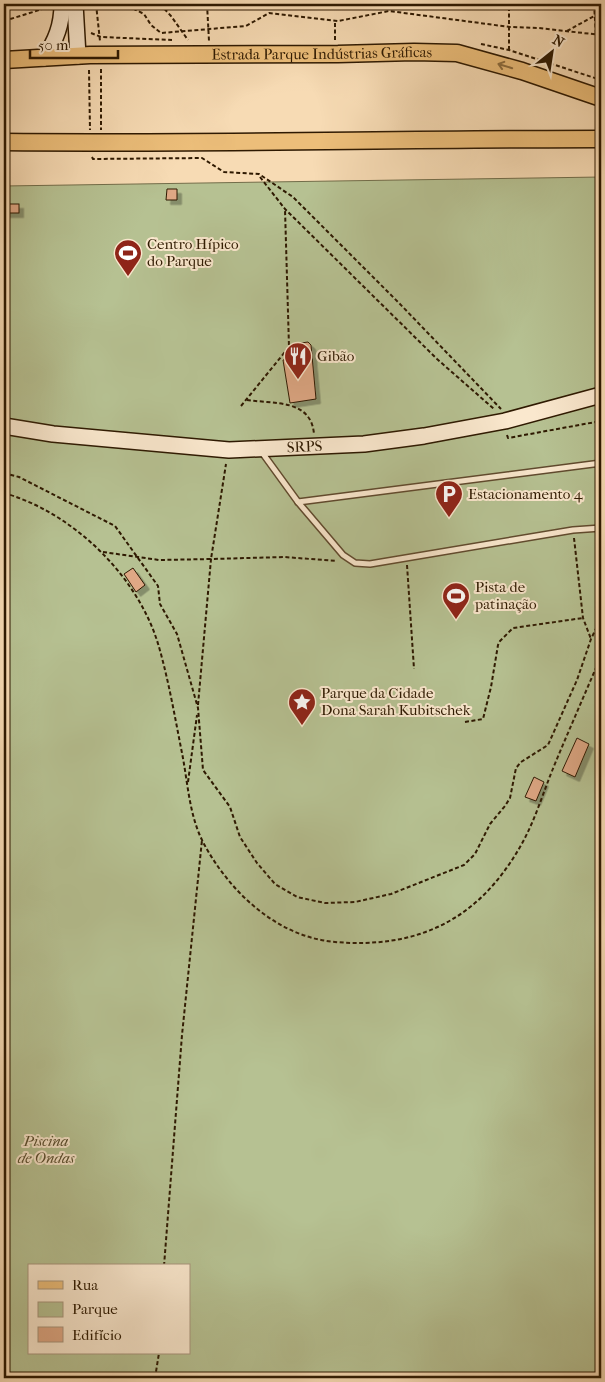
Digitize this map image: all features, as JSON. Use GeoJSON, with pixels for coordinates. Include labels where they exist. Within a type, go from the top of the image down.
{"type":"FeatureCollection","features":[{"type":"Feature","properties":{"kind":"main road"},"geometry":{"type":"LineString","coordinates":[[68,4],[84,56]]}},
{"type":"Feature","properties":{"kind":"main road"},"geometry":{"type":"LineString","coordinates":[[44,58],[56,41],[62,17],[68,4]]}},
{"type":"Feature","properties":{"kind":"main road","name":"Estrada Parque Indústrias Gráficas"},"geometry":{"type":"LineString","coordinates":[[4,60],[84,56],[457,53],[522,71],[601,98]]}},
{"type":"Feature","properties":{"kind":"main road"},"geometry":{"type":"LineString","coordinates":[[4,142],[90,143],[601,138]]}},
{"type":"Feature","properties":{"kind":"main road","name":"SRPS"},"geometry":{"type":"LineString","coordinates":[[4,426],[53,434],[229,450],[364,444],[424,436],[501,422],[601,395]]}},
{"type":"Feature","properties":{"kind":"lane"},"geometry":{"type":"LineString","coordinates":[[259,449],[298,502],[343,555],[355,563],[370,564],[573,530],[601,528]]}},
{"type":"Feature","properties":{"kind":"lane"},"geometry":{"type":"LineString","coordinates":[[298,502],[601,464]]}},
{"type":"Feature","properties":{"kind":"path"},"geometry":{"type":"LineString","coordinates":[[84,56],[101,39],[96,4]]}},
{"type":"Feature","properties":{"kind":"path"},"geometry":{"type":"LineString","coordinates":[[4,21],[54,5],[96,4],[130,7],[144,14],[151,25],[161,33],[246,26],[269,13],[335,20],[389,11],[510,27],[601,35]]}},
{"type":"Feature","properties":{"kind":"path"},"geometry":{"type":"LineString","coordinates":[[160,4],[188,40]]}},
{"type":"Feature","properties":{"kind":"path"},"geometry":{"type":"LineString","coordinates":[[208,4],[209,41]]}},
{"type":"Feature","properties":{"kind":"path"},"geometry":{"type":"LineString","coordinates":[[509,50],[510,4]]}},
{"type":"Feature","properties":{"kind":"path"},"geometry":{"type":"LineString","coordinates":[[594,4],[596,35]]}},
{"type":"Feature","properties":{"kind":"path"},"geometry":{"type":"LineString","coordinates":[[567,31],[601,12]]}},
{"type":"Feature","properties":{"kind":"path"},"geometry":{"type":"LineString","coordinates":[[335,20],[335,40]]}},
{"type":"Feature","properties":{"kind":"path"},"geometry":{"type":"LineString","coordinates":[[90,32],[84,56],[90,143],[93,159],[202,158],[224,172],[259,174],[293,197],[400,303],[500,407],[501,422]]}},
{"type":"Feature","properties":{"kind":"path"},"geometry":{"type":"LineString","coordinates":[[84,56],[101,65],[101,132],[90,143]]}},
{"type":"Feature","properties":{"kind":"path"},"geometry":{"type":"LineString","coordinates":[[259,174],[285,209],[437,359],[494,408],[508,438],[601,421]]}},
{"type":"Feature","properties":{"kind":"path"},"geometry":{"type":"LineString","coordinates":[[241,406],[289,347],[285,209]]}},
{"type":"Feature","properties":{"kind":"path"},"geometry":{"type":"LineString","coordinates":[[246,400],[299,407],[307,413],[314,424],[316,446]]}},
{"type":"Feature","properties":{"kind":"path"},"geometry":{"type":"LineString","coordinates":[[188,785],[198,708],[211,559],[229,450]]}},
{"type":"Feature","properties":{"kind":"path"},"geometry":{"type":"LineString","coordinates":[[4,474],[19,477],[115,526],[158,586],[160,604],[177,634],[198,708],[203,770],[230,807],[240,837],[257,863],[275,884],[297,896],[324,903],[355,902],[391,894],[464,865],[475,854],[490,824],[510,798],[516,768],[521,762],[548,745],[577,680],[591,639],[601,618]]}},
{"type":"Feature","properties":{"kind":"path"},"geometry":{"type":"LineString","coordinates":[[4,493],[47,511],[74,528],[103,552],[123,577],[144,609],[159,646],[188,785],[190,803],[202,840],[219,869],[248,903],[268,917],[298,933],[328,942],[362,944],[394,942],[421,934],[453,920],[476,902],[500,878],[520,846],[601,656]]}},
{"type":"Feature","properties":{"kind":"path"},"geometry":{"type":"LineString","coordinates":[[573,530],[583,618],[591,639]]}},
{"type":"Feature","properties":{"kind":"path"},"geometry":{"type":"LineString","coordinates":[[103,552],[159,560],[284,557],[355,563]]}},
{"type":"Feature","properties":{"kind":"path"},"geometry":{"type":"LineString","coordinates":[[406,558],[414,669]]}},
{"type":"Feature","properties":{"kind":"path"},"geometry":{"type":"LineString","coordinates":[[465,722],[483,719],[491,687],[498,644],[510,630],[546,624],[555,620],[583,618]]}},
{"type":"Feature","properties":{"kind":"path"},"geometry":{"type":"LineString","coordinates":[[164,1264],[182,1036],[202,840]]}},
{"type":"Feature","properties":{"kind":"path"},"geometry":{"type":"LineString","coordinates":[[155,1378],[159,1354]]}},
{"type":"Feature","properties":{"kind":"path"},"geometry":{"type":"LineString","coordinates":[[4,1374],[26,1378]]}},
{"type":"Feature","properties":{"kind":"green space","name":"Parque da Cidade Dona Sarah Kubitschek"},"geometry":{"type":"Polygon","coordinates":[[[601,177],[601,1378],[4,1378],[4,186],[601,177]]]}},
{"type":"Feature","properties":{"kind":"building"},"geometry":{"type":"Polygon","coordinates":[[[167,189],[177,189],[177,200],[166,200],[167,189]]]}},
{"type":"Feature","properties":{"kind":"building"},"geometry":{"type":"Polygon","coordinates":[[[4,204],[19,204],[19,213],[4,213],[4,204]]]}},
{"type":"Feature","properties":{"kind":"building"},"geometry":{"type":"Polygon","coordinates":[[[308,342],[311,345],[316,399],[290,403],[283,360],[288,359],[288,355],[290,355],[289,347],[295,346],[294,344],[308,342]]]}},
{"type":"Feature","properties":{"kind":"building"},"geometry":{"type":"Polygon","coordinates":[[[133,568],[145,585],[136,592],[124,574],[133,568]]]}},
{"type":"Feature","properties":{"kind":"building"},"geometry":{"type":"Polygon","coordinates":[[[577,738],[589,744],[575,777],[562,771],[577,738]]]}},
{"type":"Feature","properties":{"kind":"building"},"geometry":{"type":"Polygon","coordinates":[[[534,777],[544,782],[536,801],[525,797],[534,777]]]}},
{"type":"Feature","properties":{"kind":"place","name":"Centro Hípico do Parque"},"geometry":{"type":"Point","coordinates":[128,277]}},
{"type":"Feature","properties":{"kind":"place","name":"Gibão"},"geometry":{"type":"Point","coordinates":[298,380]}},
{"type":"Feature","properties":{"kind":"place","name":"Estacionamento 4"},"geometry":{"type":"Point","coordinates":[449,518]}},
{"type":"Feature","properties":{"kind":"place","name":"Pista de patinação"},"geometry":{"type":"Point","coordinates":[456,620]}},
{"type":"Feature","properties":{"kind":"place","name":"Parque da Cidade Dona Sarah Kubitschek"},"geometry":{"type":"Point","coordinates":[302,726]}},
{"type":"Feature","properties":{"kind":"park label","name":"Piscina de Ondas"},"geometry":{"type":"Point","coordinates":[46,1150]}}]}
